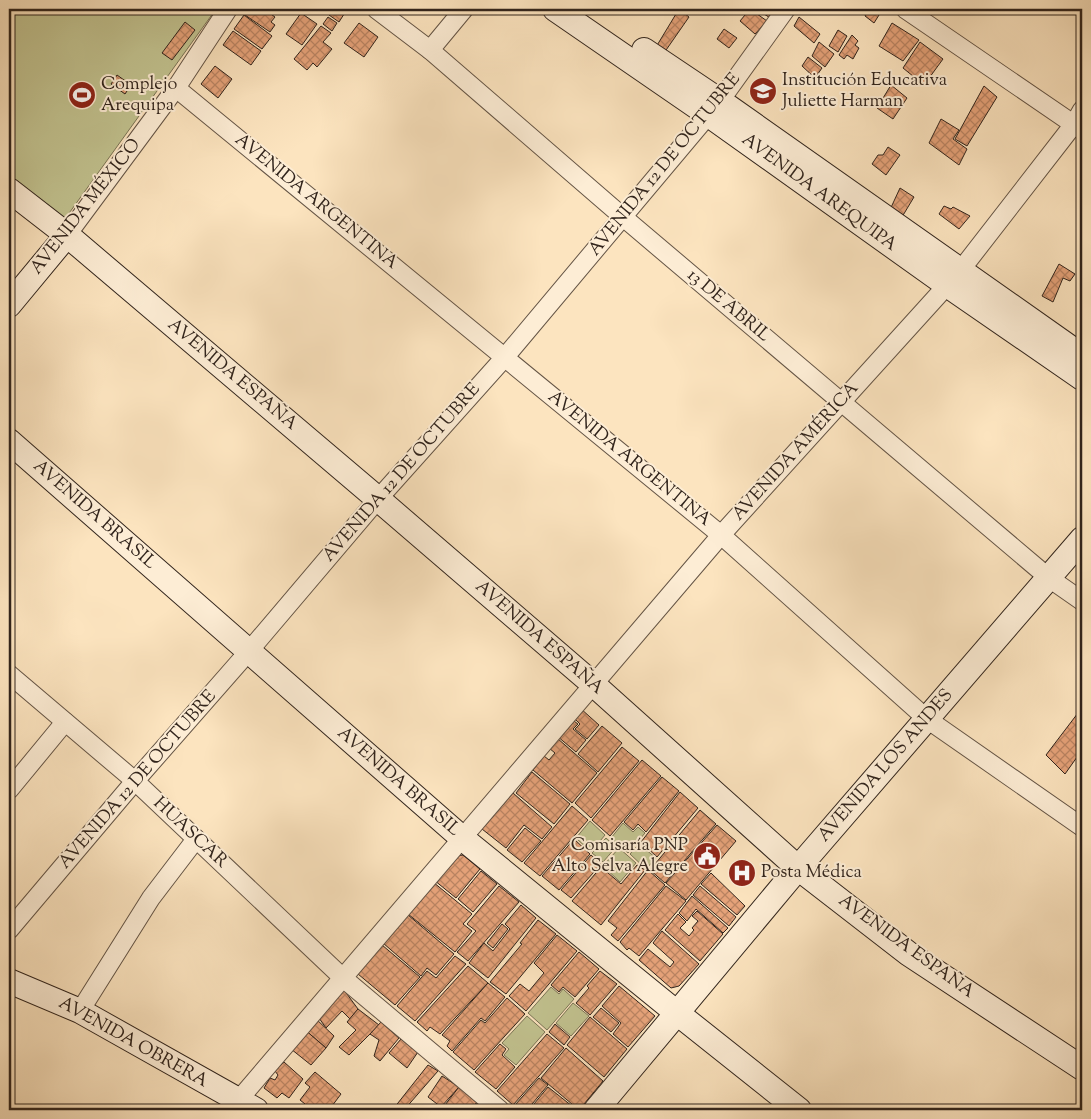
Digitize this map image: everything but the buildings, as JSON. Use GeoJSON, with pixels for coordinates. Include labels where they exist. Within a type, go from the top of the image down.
{"type":"FeatureCollection","features":[{"type":"Feature","properties":{"kind":"street","name":"AVENIDA MÉXICO"},"geometry":{"type":"LineString","coordinates":[[9,306],[67,235],[176,88],[228,9]]}},
{"type":"Feature","properties":{"kind":"street","name":"13 DE ABRIL"},"geometry":{"type":"LineString","coordinates":[[376,9],[430,50],[623,217],[1049,578],[1082,601]]}},
{"type":"Feature","properties":{"kind":"street"},"geometry":{"type":"LineString","coordinates":[[430,50],[464,9]]}},
{"type":"Feature","properties":{"kind":"street","name":"AVENIDA AREQUIPA"},"geometry":{"type":"LineString","coordinates":[[555,9],[714,108]]}},
{"type":"Feature","properties":{"kind":"street","name":"AVENIDA AREQUIPA"},"geometry":{"type":"LineString","coordinates":[[582,9],[714,108],[953,278],[1082,378]]}},
{"type":"Feature","properties":{"kind":"street","name":"AVENIDA 12 DE OCTUBRE"},"geometry":{"type":"LineString","coordinates":[[9,930],[378,498],[505,357],[714,108],[786,9]]}},
{"type":"Feature","properties":{"kind":"street"},"geometry":{"type":"LineString","coordinates":[[905,9],[1080,121]]}},
{"type":"Feature","properties":{"kind":"street","name":"AVENIDA ARGENTINA"},"geometry":{"type":"LineString","coordinates":[[176,88],[721,535],[927,719],[1082,827]]}},
{"type":"Feature","properties":{"kind":"street","name":"AVENIDA AMÉRICA"},"geometry":{"type":"LineString","coordinates":[[241,1107],[343,978],[593,684],[721,535],[953,278],[1080,121]]}},
{"type":"Feature","properties":{"kind":"street","name":"AVENIDA ESPAÑA"},"geometry":{"type":"LineString","coordinates":[[9,190],[67,235],[378,498],[593,684],[798,868],[909,954],[1082,1068]]}},
{"type":"Feature","properties":{"kind":"street","name":"AVENIDA AREQUIPA"},"geometry":{"type":"LineString","coordinates":[[953,278],[1082,356]]}},
{"type":"Feature","properties":{"kind":"street","name":"AVENIDA BRASIL"},"geometry":{"type":"LineString","coordinates":[[9,441],[462,838],[677,1014],[799,1110]]}},
{"type":"Feature","properties":{"kind":"street","name":"AVENIDA LOS ANDES"},"geometry":{"type":"LineString","coordinates":[[596,1110],[798,868],[1082,539]]}},
{"type":"Feature","properties":{"kind":"street","name":"HUASCAR"},"geometry":{"type":"LineString","coordinates":[[9,674],[135,781],[343,978]]}},
{"type":"Feature","properties":{"kind":"street"},"geometry":{"type":"LineString","coordinates":[[9,790],[65,722]]}},
{"type":"Feature","properties":{"kind":"street"},"geometry":{"type":"LineString","coordinates":[[80,1011],[151,898],[196,839]]}},
{"type":"Feature","properties":{"kind":"street"},"geometry":{"type":"LineString","coordinates":[[343,978],[500,1110]]}},
{"type":"Feature","properties":{"kind":"street","name":"AVENIDA OBRERA"},"geometry":{"type":"LineString","coordinates":[[9,981],[80,1011],[241,1107]]}},
{"type":"Feature","properties":{"kind":"green space","name":"Complejo Arequipa"},"geometry":{"type":"Polygon","coordinates":[[[9,9],[216,9],[62,223],[9,181],[9,9]]]}},
{"type":"Feature","properties":{"kind":"green space"},"geometry":{"type":"Polygon","coordinates":[[[590,821],[605,835],[591,852],[576,838],[590,821]]]}},
{"type":"Feature","properties":{"kind":"green space"},"geometry":{"type":"Polygon","coordinates":[[[623,823],[633,832],[638,827],[645,833],[628,853],[611,838],[623,823]]]}},
{"type":"Feature","properties":{"kind":"green space"},"geometry":{"type":"Polygon","coordinates":[[[606,838],[616,847],[603,862],[592,853],[606,838]]]}},
{"type":"Feature","properties":{"kind":"green space"},"geometry":{"type":"Polygon","coordinates":[[[639,844],[656,858],[646,869],[630,854],[639,844]]]}},
{"type":"Feature","properties":{"kind":"green space"},"geometry":{"type":"Polygon","coordinates":[[[619,848],[636,863],[620,882],[603,866],[619,848]]]}},
{"type":"Feature","properties":{"kind":"green space"},"geometry":{"type":"Polygon","coordinates":[[[551,987],[559,994],[563,989],[574,999],[547,1030],[528,1013],[551,987]]]}},
{"type":"Feature","properties":{"kind":"green space"},"geometry":{"type":"Polygon","coordinates":[[[573,1003],[589,1016],[571,1036],[556,1023],[573,1003]]]}},
{"type":"Feature","properties":{"kind":"green space"},"geometry":{"type":"Polygon","coordinates":[[[527,1016],[545,1032],[516,1065],[504,1055],[509,1049],[502,1043],[527,1016]]]}},
{"type":"Feature","properties":{"kind":"place","name":"Institución Educativa Juliette Harman"},"geometry":{"type":"Point","coordinates":[763,91]}},
{"type":"Feature","properties":{"kind":"place","name":"Complejo Arequipa"},"geometry":{"type":"Point","coordinates":[82,95]}},
{"type":"Feature","properties":{"kind":"place","name":"Comisaría PNP Alto Selva Alegre"},"geometry":{"type":"Point","coordinates":[707,856]}},
{"type":"Feature","properties":{"kind":"place","name":"Posta Médica"},"geometry":{"type":"Point","coordinates":[742,873]}}]}
